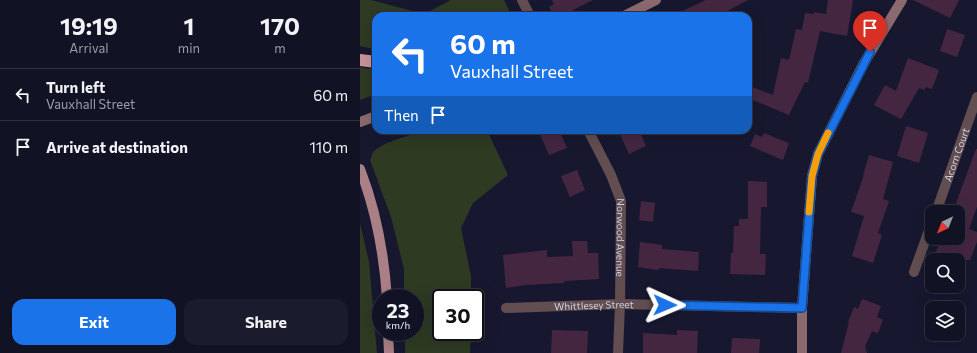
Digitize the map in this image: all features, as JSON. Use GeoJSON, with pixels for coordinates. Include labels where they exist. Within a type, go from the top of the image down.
{"type":"FeatureCollection","features":[{"type":"Feature","properties":{"kind":"highway"},"geometry":{"type":"LineString","coordinates":[[360,60],[372,62]]}},
{"type":"Feature","properties":{"kind":"main road"},"geometry":{"type":"LineString","coordinates":[[360,169],[375,218],[382,250],[386,289]]}},
{"type":"Feature","properties":{"kind":"main road"},"geometry":{"type":"LineString","coordinates":[[388,341],[389,353]]}},
{"type":"Feature","properties":{"kind":"street"},"geometry":{"type":"LineString","coordinates":[[522,0],[528,12]]}},
{"type":"Feature","properties":{"kind":"street"},"geometry":{"type":"LineString","coordinates":[[632,12],[656,0]]}},
{"type":"Feature","properties":{"kind":"street"},"geometry":{"type":"LineString","coordinates":[[802,353],[802,308],[812,176],[818,154],[864,64],[902,0]]}},
{"type":"Feature","properties":{"kind":"street","name":"Acorn Court"},"geometry":{"type":"LineString","coordinates":[[938,205],[977,97]]}},
{"type":"Feature","properties":{"kind":"street"},"geometry":{"type":"LineString","coordinates":[[360,122],[372,118]]}},
{"type":"Feature","properties":{"kind":"street","name":"Norwood Avenue"},"geometry":{"type":"LineString","coordinates":[[590,134],[611,175],[621,201],[618,353]]}},
{"type":"Feature","properties":{"kind":"street"},"geometry":{"type":"LineString","coordinates":[[914,272],[925,241]]}},
{"type":"Feature","properties":{"kind":"street","name":"Whittlesey Street"},"geometry":{"type":"LineString","coordinates":[[506,308],[620,304],[802,308]]}},
{"type":"Feature","properties":{"kind":"green space"},"geometry":{"type":"Polygon","coordinates":[[[360,0],[371,0],[416,12],[372,12],[372,49],[360,46],[360,0]]]}},
{"type":"Feature","properties":{"kind":"green space"},"geometry":{"type":"Polygon","coordinates":[[[451,0],[504,0],[510,12],[428,12],[451,0]]]}},
{"type":"Feature","properties":{"kind":"green space"},"geometry":{"type":"Polygon","coordinates":[[[360,67],[372,69],[372,96],[360,100],[360,67]]]}},
{"type":"Feature","properties":{"kind":"green space"},"geometry":{"type":"Polygon","coordinates":[[[414,134],[489,134],[508,175],[473,203],[461,228],[471,276],[471,289],[432,289],[432,341],[471,341],[470,353],[405,353],[405,341],[424,341],[424,289],[404,289],[404,269],[391,217],[370,160],[375,150],[414,134]]]}},
{"type":"Feature","properties":{"kind":"green space"},"geometry":{"type":"Polygon","coordinates":[[[360,223],[369,262],[372,296],[372,341],[376,341],[377,353],[360,353],[360,223]]]}},
{"type":"Feature","properties":{"kind":"building"},"geometry":{"type":"Polygon","coordinates":[[[552,0],[593,0],[573,10],[574,12],[552,12],[549,7],[554,4],[552,0]]]}},
{"type":"Feature","properties":{"kind":"building"},"geometry":{"type":"Polygon","coordinates":[[[706,0],[748,0],[726,12],[680,12],[706,0]]]}},
{"type":"Feature","properties":{"kind":"building"},"geometry":{"type":"Polygon","coordinates":[[[828,0],[853,0],[847,36],[820,31],[808,83],[805,82],[789,115],[752,100],[752,87],[773,95],[781,58],[789,60],[796,29],[802,30],[805,13],[814,14],[814,12],[826,14],[828,0]]]}},
{"type":"Feature","properties":{"kind":"building"},"geometry":{"type":"Polygon","coordinates":[[[913,0],[959,0],[950,18],[913,0]]]}},
{"type":"Feature","properties":{"kind":"building"},"geometry":{"type":"Polygon","coordinates":[[[947,29],[965,35],[957,57],[940,51],[947,29]]]}},
{"type":"Feature","properties":{"kind":"building"},"geometry":{"type":"Polygon","coordinates":[[[908,58],[939,70],[932,89],[926,87],[924,90],[919,88],[901,119],[874,105],[885,85],[896,91],[908,58]]]}},
{"type":"Feature","properties":{"kind":"building"},"geometry":{"type":"Polygon","coordinates":[[[906,126],[928,133],[919,163],[897,156],[906,126]]]}},
{"type":"Feature","properties":{"kind":"building"},"geometry":{"type":"Polygon","coordinates":[[[764,133],[789,143],[783,160],[750,146],[755,134],[762,137],[764,133]]]}},
{"type":"Feature","properties":{"kind":"building"},"geometry":{"type":"Polygon","coordinates":[[[540,134],[561,134],[567,148],[549,155],[540,134]]]}},
{"type":"Feature","properties":{"kind":"building"},"geometry":{"type":"Polygon","coordinates":[[[620,134],[641,134],[646,146],[629,154],[620,134]]]}},
{"type":"Feature","properties":{"kind":"building"},"geometry":{"type":"Polygon","coordinates":[[[977,149],[977,207],[969,229],[977,232],[977,242],[970,260],[965,260],[965,253],[936,253],[938,245],[965,245],[965,205],[958,205],[956,203],[977,149]]]}},
{"type":"Feature","properties":{"kind":"building"},"geometry":{"type":"Polygon","coordinates":[[[869,155],[893,162],[883,199],[889,201],[878,233],[882,235],[873,263],[852,256],[864,216],[851,212],[864,175],[869,155]]]}},
{"type":"Feature","properties":{"kind":"building"},"geometry":{"type":"Polygon","coordinates":[[[577,170],[585,190],[570,197],[561,176],[577,170]]]}},
{"type":"Feature","properties":{"kind":"building"},"geometry":{"type":"Polygon","coordinates":[[[748,181],[767,182],[767,207],[761,207],[760,254],[766,254],[765,275],[730,274],[731,253],[733,253],[734,226],[739,226],[739,219],[748,219],[748,181]]]}},
{"type":"Feature","properties":{"kind":"building"},"geometry":{"type":"Polygon","coordinates":[[[641,201],[655,203],[653,222],[639,220],[641,201]]]}},
{"type":"Feature","properties":{"kind":"building"},"geometry":{"type":"Polygon","coordinates":[[[572,241],[587,241],[588,253],[598,253],[599,279],[564,281],[564,283],[525,285],[506,288],[503,255],[547,250],[547,257],[573,256],[572,241]]]}},
{"type":"Feature","properties":{"kind":"building"},"geometry":{"type":"Polygon","coordinates":[[[640,242],[662,245],[662,249],[699,252],[698,271],[659,268],[659,270],[638,267],[640,242]]]}},
{"type":"Feature","properties":{"kind":"building"},"geometry":{"type":"Polygon","coordinates":[[[862,299],[881,306],[877,317],[883,320],[878,333],[872,331],[865,346],[867,353],[841,353],[848,322],[854,307],[858,309],[862,299]]]}},
{"type":"Feature","properties":{"kind":"building"},"geometry":{"type":"Polygon","coordinates":[[[552,330],[588,331],[587,353],[551,353],[552,330]]]}},
{"type":"Feature","properties":{"kind":"building"},"geometry":{"type":"Polygon","coordinates":[[[677,330],[698,331],[697,353],[643,353],[643,333],[677,335],[677,330]]]}},
{"type":"Feature","properties":{"kind":"building"},"geometry":{"type":"Polygon","coordinates":[[[732,338],[760,339],[759,353],[731,353],[732,338]]]}},
{"type":"Feature","properties":{"kind":"slow traffic"},"geometry":{"type":"LineString","coordinates":[[809,212],[812,176],[818,154],[828,133]]}},
{"type":"Feature","properties":{"kind":"route"},"geometry":{"type":"LineString","coordinates":[[665,305],[802,308],[812,176],[818,154],[870,52]]}}]}
